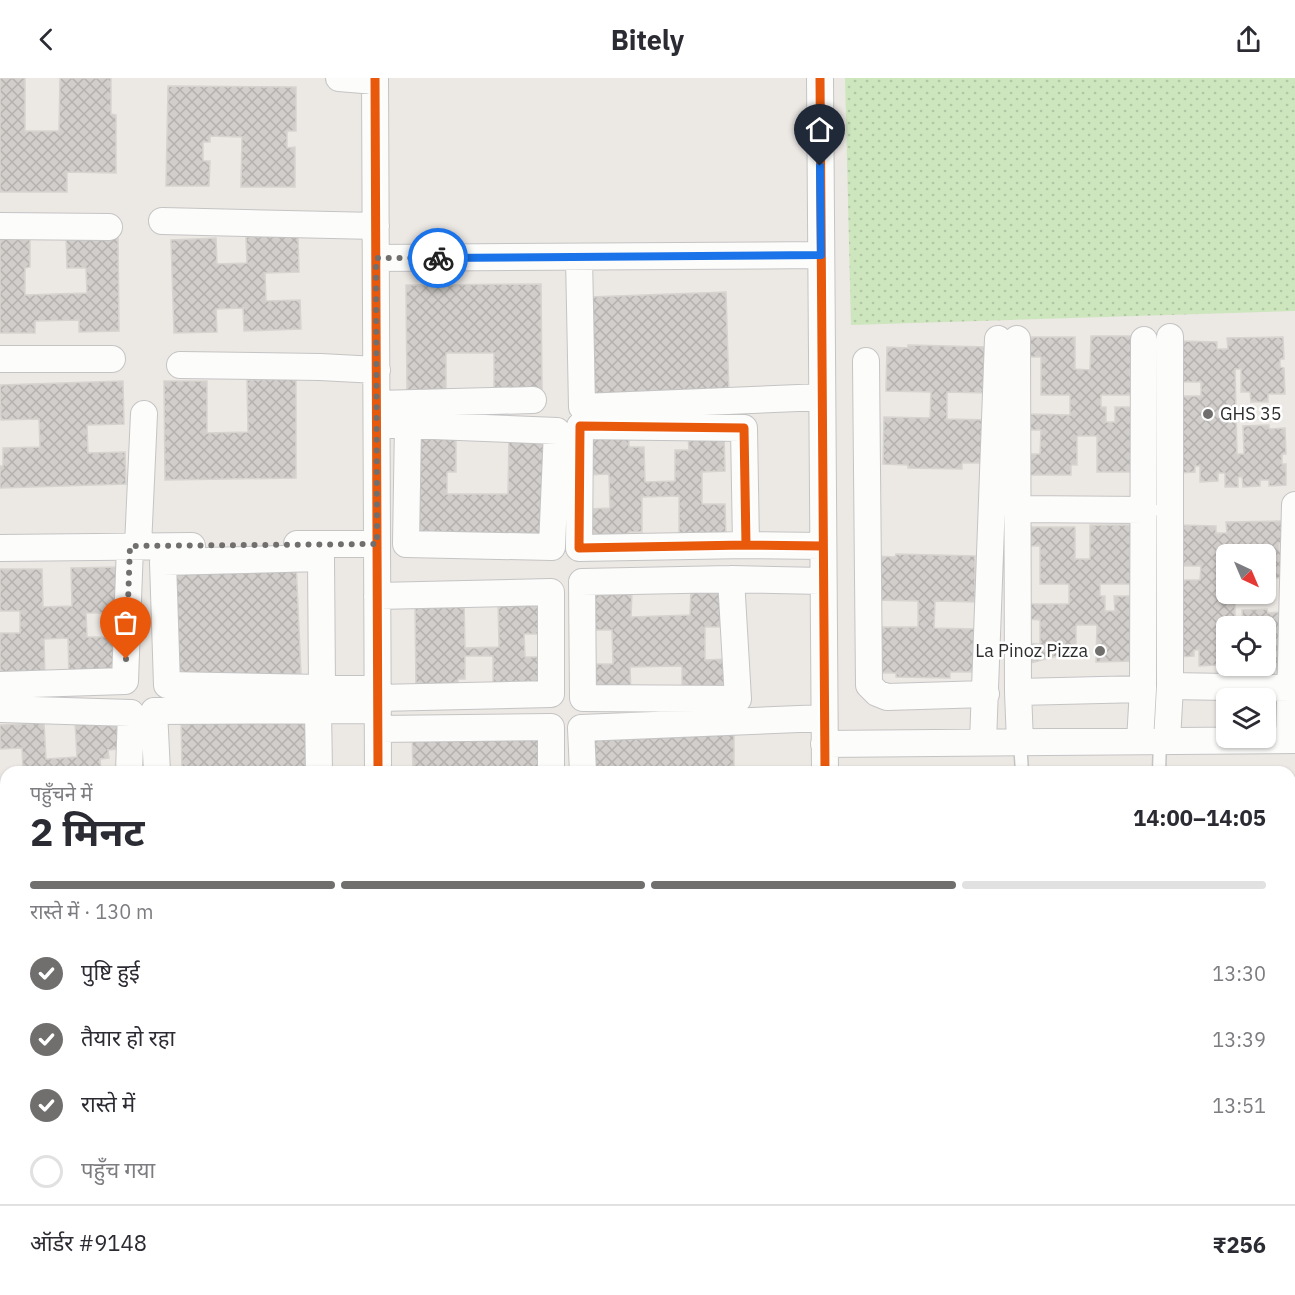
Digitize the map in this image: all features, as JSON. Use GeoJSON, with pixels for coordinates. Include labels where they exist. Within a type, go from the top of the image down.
{"type":"FeatureCollection","features":[{"type":"Feature","properties":{"kind":"street"},"geometry":{"type":"LineString","coordinates":[[339,78],[375,80],[378,766]]}},
{"type":"Feature","properties":{"kind":"street"},"geometry":{"type":"LineString","coordinates":[[820,78],[825,766]]}},
{"type":"Feature","properties":{"kind":"street"},"geometry":{"type":"LineString","coordinates":[[162,221],[376,226]]}},
{"type":"Feature","properties":{"kind":"street"},"geometry":{"type":"LineString","coordinates":[[0,226],[109,227]]}},
{"type":"Feature","properties":{"kind":"street"},"geometry":{"type":"LineString","coordinates":[[376,258],[821,255]]}},
{"type":"Feature","properties":{"kind":"street"},"geometry":{"type":"LineString","coordinates":[[579,257],[582,407],[822,397]]}},
{"type":"Feature","properties":{"kind":"street"},"geometry":{"type":"LineString","coordinates":[[1156,741],[1170,686],[1170,337]]}},
{"type":"Feature","properties":{"kind":"street"},"geometry":{"type":"LineString","coordinates":[[983,742],[1007,339],[1018,509],[1020,742]]}},
{"type":"Feature","properties":{"kind":"street"},"geometry":{"type":"LineString","coordinates":[[1144,340],[1143,689],[1156,741]]}},
{"type":"Feature","properties":{"kind":"street"},"geometry":{"type":"LineString","coordinates":[[0,359],[112,359]]}},
{"type":"Feature","properties":{"kind":"street"},"geometry":{"type":"LineString","coordinates":[[866,361],[869,685],[877,693],[887,697],[986,694]]}},
{"type":"Feature","properties":{"kind":"street"},"geometry":{"type":"LineString","coordinates":[[180,365],[377,370]]}},
{"type":"Feature","properties":{"kind":"street"},"geometry":{"type":"LineString","coordinates":[[377,414],[533,400]]}},
{"type":"Feature","properties":{"kind":"street"},"geometry":{"type":"LineString","coordinates":[[0,685],[125,681],[144,414]]}},
{"type":"Feature","properties":{"kind":"street"},"geometry":{"type":"LineString","coordinates":[[377,414],[408,425],[557,431],[552,547],[406,544],[408,425]]}},
{"type":"Feature","properties":{"kind":"street"},"geometry":{"type":"LineString","coordinates":[[746,545],[744,428],[580,426],[579,548],[823,546]]}},
{"type":"Feature","properties":{"kind":"street"},"geometry":{"type":"LineString","coordinates":[[824,744],[1292,740],[1290,688],[1295,505]]}},
{"type":"Feature","properties":{"kind":"street"},"geometry":{"type":"LineString","coordinates":[[1018,509],[1145,510]]}},
{"type":"Feature","properties":{"kind":"street"},"geometry":{"type":"LineString","coordinates":[[0,548],[377,544]]}},
{"type":"Feature","properties":{"kind":"street"},"geometry":{"type":"LineString","coordinates":[[319,766],[320,698],[321,558],[163,562],[167,686],[320,698],[551,727],[551,766]]}},
{"type":"Feature","properties":{"kind":"street"},"geometry":{"type":"LineString","coordinates":[[732,579],[738,699],[583,698],[582,582],[732,579],[823,581]]}},
{"type":"Feature","properties":{"kind":"street"},"geometry":{"type":"LineString","coordinates":[[377,596],[551,592],[551,694],[378,706]]}},
{"type":"Feature","properties":{"kind":"street"},"geometry":{"type":"LineString","coordinates":[[1170,686],[1290,688]]}},
{"type":"Feature","properties":{"kind":"street"},"geometry":{"type":"LineString","coordinates":[[1018,692],[1143,689]]}},
{"type":"Feature","properties":{"kind":"street"},"geometry":{"type":"LineString","coordinates":[[157,766],[154,711],[320,698]]}},
{"type":"Feature","properties":{"kind":"street"},"geometry":{"type":"LineString","coordinates":[[0,709],[131,713],[129,766]]}},
{"type":"Feature","properties":{"kind":"street"},"geometry":{"type":"LineString","coordinates":[[583,766],[581,728],[824,718]]}},
{"type":"Feature","properties":{"kind":"lane"},"geometry":{"type":"LineString","coordinates":[[1156,741],[1158,766]]}},
{"type":"Feature","properties":{"kind":"lane"},"geometry":{"type":"LineString","coordinates":[[1020,742],[1022,766]]}},
{"type":"Feature","properties":{"kind":"green space"},"geometry":{"type":"Polygon","coordinates":[[[845,78],[1295,78],[1295,311],[851,325],[845,78]]]}},
{"type":"Feature","properties":{"kind":"building"},"geometry":{"type":"Polygon","coordinates":[[[0,78],[25,78],[25,131],[59,131],[60,78],[111,78],[111,114],[116,115],[116,173],[67,172],[67,192],[0,192],[0,78]]]}},
{"type":"Feature","properties":{"kind":"building"},"geometry":{"type":"Polygon","coordinates":[[[168,86],[296,87],[296,131],[287,131],[287,148],[295,147],[295,187],[241,187],[242,137],[210,136],[210,142],[203,142],[203,161],[210,161],[209,186],[166,186],[168,86]]]}},
{"type":"Feature","properties":{"kind":"building"},"geometry":{"type":"Polygon","coordinates":[[[118,233],[119,331],[79,332],[79,320],[35,321],[35,333],[0,333],[0,235],[30,235],[30,267],[25,268],[25,295],[87,293],[86,268],[67,268],[66,234],[118,233]]]}},
{"type":"Feature","properties":{"kind":"building"},"geometry":{"type":"Polygon","coordinates":[[[298,235],[299,272],[265,273],[266,301],[300,300],[301,329],[244,331],[243,308],[216,309],[217,332],[174,333],[171,240],[216,238],[217,264],[247,263],[246,237],[298,235]]]}},
{"type":"Feature","properties":{"kind":"building"},"geometry":{"type":"Polygon","coordinates":[[[541,284],[542,389],[494,390],[494,353],[446,353],[446,390],[407,391],[406,285],[541,284]]]}},
{"type":"Feature","properties":{"kind":"building"},"geometry":{"type":"Polygon","coordinates":[[[726,292],[729,396],[594,400],[590,297],[726,292]]]}},
{"type":"Feature","properties":{"kind":"building"},"geometry":{"type":"Polygon","coordinates":[[[1091,336],[1139,336],[1139,358],[1131,359],[1130,376],[1138,376],[1138,395],[1101,395],[1101,407],[1106,407],[1106,422],[1115,422],[1115,407],[1138,407],[1138,472],[1097,472],[1097,436],[1077,436],[1077,465],[1071,465],[1071,475],[1028,475],[1028,454],[1040,454],[1041,430],[1029,430],[1029,414],[1070,415],[1070,395],[1041,395],[1041,357],[1028,357],[1028,337],[1075,337],[1075,369],[1090,370],[1091,336]]]}},
{"type":"Feature","properties":{"kind":"building","name":"GHS 35"},"geometry":{"type":"Polygon","coordinates":[[[1283,337],[1284,359],[1280,359],[1280,367],[1284,368],[1285,394],[1268,394],[1268,402],[1251,402],[1250,392],[1241,392],[1241,369],[1235,369],[1237,454],[1244,454],[1243,426],[1269,425],[1269,429],[1285,428],[1286,454],[1282,454],[1282,464],[1286,464],[1286,485],[1269,486],[1269,480],[1260,480],[1260,486],[1243,487],[1242,477],[1238,477],[1238,487],[1225,487],[1225,473],[1218,473],[1218,481],[1200,482],[1200,466],[1195,466],[1195,472],[1180,473],[1181,396],[1201,396],[1201,382],[1181,382],[1181,341],[1217,342],[1217,349],[1228,349],[1227,338],[1283,337]]]}},
{"type":"Feature","properties":{"kind":"building"},"geometry":{"type":"Polygon","coordinates":[[[908,345],[988,347],[987,393],[947,392],[947,419],[988,420],[986,463],[962,463],[962,469],[908,468],[908,465],[883,464],[884,417],[930,418],[931,392],[886,391],[887,347],[908,348],[908,345]]]}},
{"type":"Feature","properties":{"kind":"building"},"geometry":{"type":"Polygon","coordinates":[[[296,379],[296,478],[165,480],[164,381],[207,381],[207,433],[248,432],[247,380],[296,379]]]}},
{"type":"Feature","properties":{"kind":"building"},"geometry":{"type":"Polygon","coordinates":[[[123,381],[124,424],[87,425],[88,453],[125,452],[126,484],[0,488],[3,448],[40,447],[39,419],[1,420],[0,385],[123,381]]]}},
{"type":"Feature","properties":{"kind":"building"},"geometry":{"type":"Polygon","coordinates":[[[724,433],[725,471],[702,472],[702,504],[725,504],[726,539],[679,540],[679,496],[642,497],[642,532],[629,532],[629,540],[591,540],[590,509],[610,508],[609,474],[589,475],[589,436],[629,436],[629,447],[644,447],[645,482],[675,481],[675,450],[689,450],[688,434],[724,433]]]}},
{"type":"Feature","properties":{"kind":"building"},"geometry":{"type":"Polygon","coordinates":[[[412,437],[456,437],[456,472],[447,472],[447,494],[508,494],[509,437],[549,438],[548,541],[410,540],[412,437]]]}},
{"type":"Feature","properties":{"kind":"building"},"geometry":{"type":"Polygon","coordinates":[[[1282,521],[1283,543],[1279,543],[1279,551],[1283,552],[1283,578],[1276,578],[1276,544],[1216,544],[1216,604],[1235,604],[1235,616],[1216,616],[1216,665],[1199,666],[1199,650],[1194,650],[1194,656],[1180,657],[1180,580],[1200,580],[1201,566],[1180,566],[1180,525],[1216,526],[1216,533],[1227,533],[1226,522],[1282,521]]]}},
{"type":"Feature","properties":{"kind":"building"},"geometry":{"type":"Polygon","coordinates":[[[1090,525],[1138,525],[1138,548],[1130,548],[1130,565],[1138,566],[1138,584],[1100,584],[1100,596],[1105,596],[1105,611],[1115,611],[1114,596],[1138,596],[1137,661],[1096,662],[1097,625],[1076,625],[1076,655],[1053,657],[1027,664],[1027,643],[1040,644],[1040,620],[1028,619],[1028,604],[1069,604],[1069,584],[1040,584],[1040,546],[1027,546],[1027,527],[1075,527],[1075,559],[1090,559],[1090,525]]]}},
{"type":"Feature","properties":{"kind":"building"},"geometry":{"type":"Polygon","coordinates":[[[896,554],[975,556],[975,602],[935,601],[934,628],[975,629],[974,672],[950,672],[950,678],[896,677],[896,673],[871,673],[872,627],[918,627],[918,601],[873,600],[875,556],[895,557],[896,554]]]}},
{"type":"Feature","properties":{"kind":"building"},"geometry":{"type":"Polygon","coordinates":[[[296,562],[301,674],[175,680],[171,568],[296,562]]]}},
{"type":"Feature","properties":{"kind":"building"},"geometry":{"type":"Polygon","coordinates":[[[119,567],[120,613],[86,613],[87,637],[120,637],[121,676],[69,677],[68,638],[44,639],[45,677],[0,678],[0,633],[20,633],[20,611],[0,611],[0,569],[42,569],[43,607],[72,606],[71,568],[119,567]]]}},
{"type":"Feature","properties":{"kind":"building"},"geometry":{"type":"Polygon","coordinates":[[[691,589],[726,589],[727,627],[705,627],[705,660],[728,659],[728,694],[682,695],[682,666],[630,667],[631,695],[594,696],[593,664],[613,664],[612,630],[592,630],[591,592],[632,591],[631,617],[690,615],[691,589]]]}},
{"type":"Feature","properties":{"kind":"building"},"geometry":{"type":"Polygon","coordinates":[[[498,598],[546,598],[547,634],[524,634],[525,657],[547,657],[547,690],[493,690],[493,656],[465,656],[465,679],[458,679],[458,691],[416,692],[415,600],[464,599],[465,648],[499,647],[498,598]]]}},
{"type":"Feature","properties":{"kind":"building"},"geometry":{"type":"Polygon","coordinates":[[[1267,609],[1268,613],[1284,612],[1285,669],[1276,670],[1276,616],[1242,616],[1242,610],[1267,609]]]}},
{"type":"Feature","properties":{"kind":"building"},"geometry":{"type":"Polygon","coordinates":[[[309,718],[309,766],[182,766],[181,720],[309,718]]]}},
{"type":"Feature","properties":{"kind":"building"},"geometry":{"type":"Polygon","coordinates":[[[117,719],[118,749],[108,750],[109,758],[100,759],[101,766],[23,766],[22,748],[0,749],[0,725],[44,723],[46,759],[77,757],[75,721],[117,719]]]}},
{"type":"Feature","properties":{"kind":"building"},"geometry":{"type":"Polygon","coordinates":[[[734,732],[734,766],[595,766],[594,734],[734,732]]]}},
{"type":"Feature","properties":{"kind":"building"},"geometry":{"type":"Polygon","coordinates":[[[412,733],[546,733],[546,766],[413,766],[412,733]]]}},
{"type":"Feature","properties":{"kind":"cycle path"},"geometry":{"type":"LineString","coordinates":[[375,78],[378,766]]}},
{"type":"Feature","properties":{"kind":"cycle path"},"geometry":{"type":"LineString","coordinates":[[820,78],[825,766]]}},
{"type":"Feature","properties":{"kind":"cycle path"},"geometry":{"type":"LineString","coordinates":[[746,545],[744,428],[580,426],[579,548],[823,546]]}},
{"type":"Feature","properties":{"kind":"way so far"},"geometry":{"type":"LineString","coordinates":[[126,659],[130,546],[377,544],[376,258],[438,258]]}},
{"type":"Feature","properties":{"kind":"place","name":"GHS 35"},"geometry":{"type":"Point","coordinates":[1208,414]}},
{"type":"Feature","properties":{"kind":"place","name":"La Pinoz Pizza"},"geometry":{"type":"Point","coordinates":[1100,651]}},
{"type":"Feature","properties":{"kind":"route"},"geometry":{"type":"LineString","coordinates":[[438,258],[821,255],[820,166]]}}]}
